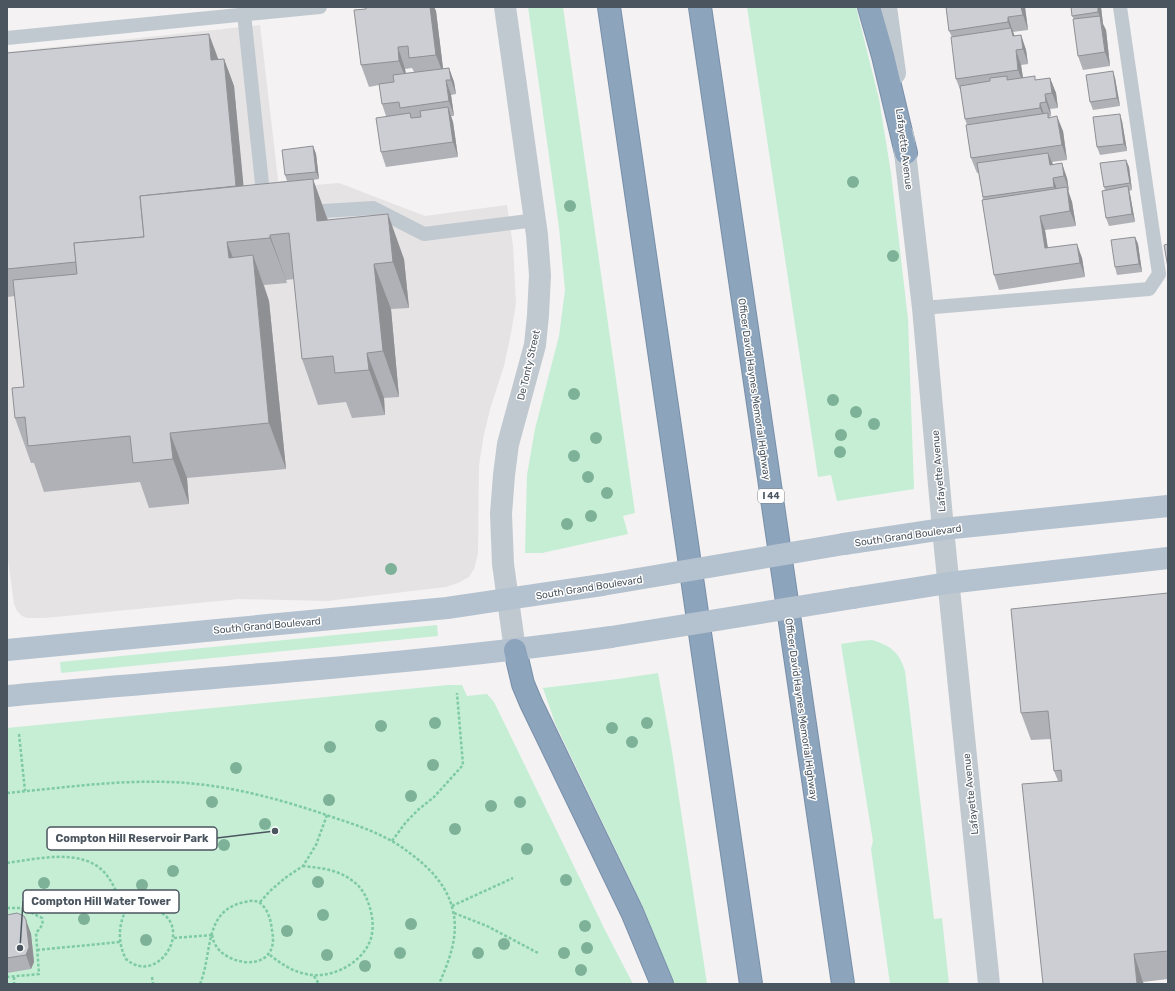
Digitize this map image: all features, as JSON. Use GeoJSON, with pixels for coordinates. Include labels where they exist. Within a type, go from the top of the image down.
{"type":"FeatureCollection","features":[{"type":"Feature","properties":{"kind":"highway"},"geometry":{"type":"LineString","coordinates":[[609,7],[751,984]]}},
{"type":"Feature","properties":{"kind":"highway","name":"Officer David Haynes Memorial Highway"},"geometry":{"type":"LineString","coordinates":[[700,7],[843,984]]}},
{"type":"Feature","properties":{"kind":"highway"},"geometry":{"type":"LineString","coordinates":[[868,7],[882,56],[906,153]]}},
{"type":"Feature","properties":{"kind":"highway"},"geometry":{"type":"LineString","coordinates":[[515,650],[523,684],[531,703],[632,912],[662,984]]}},
{"type":"Feature","properties":{"kind":"main road","name":"South Grand Boulevard"},"geometry":{"type":"LineString","coordinates":[[7,650],[447,608],[602,585],[844,544],[943,529],[1168,506]]}},
{"type":"Feature","properties":{"kind":"main road"},"geometry":{"type":"LineString","coordinates":[[7,696],[515,650],[611,637],[948,583],[1168,558]]}},
{"type":"Feature","properties":{"kind":"street","name":"De Tonty Street"},"geometry":{"type":"LineString","coordinates":[[505,7],[536,220],[540,275],[538,322],[534,345],[508,444],[501,514],[502,550],[507,600],[515,650]]}},
{"type":"Feature","properties":{"kind":"street","name":"Lafayette Avenue"},"geometry":{"type":"LineString","coordinates":[[886,7],[906,153],[923,308],[948,583],[989,984]]}},
{"type":"Feature","properties":{"kind":"lane"},"geometry":{"type":"LineString","coordinates":[[7,38],[320,7]]}},
{"type":"Feature","properties":{"kind":"lane"},"geometry":{"type":"LineString","coordinates":[[923,308],[1149,289],[1159,274],[1120,7]]}},
{"type":"Feature","properties":{"kind":"lane"},"geometry":{"type":"LineString","coordinates":[[244,14],[263,193],[281,205]]}},
{"type":"Feature","properties":{"kind":"lane"},"geometry":{"type":"LineString","coordinates":[[293,213],[373,208],[424,234],[536,220]]}},
{"type":"Feature","properties":{"kind":"path"},"geometry":{"type":"LineString","coordinates":[[392,842],[406,822],[434,797],[463,765],[457,693]]}},
{"type":"Feature","properties":{"kind":"path"},"geometry":{"type":"LineString","coordinates":[[19,734],[25,791]]}},
{"type":"Feature","properties":{"kind":"path"},"geometry":{"type":"LineString","coordinates":[[7,793],[111,783],[170,782],[199,784],[296,804],[358,826],[392,842],[410,853],[428,868],[440,882],[452,906],[455,929],[452,948],[439,984]]}},
{"type":"Feature","properties":{"kind":"path"},"geometry":{"type":"LineString","coordinates":[[260,902],[285,878],[303,866],[316,845],[327,815]]}},
{"type":"Feature","properties":{"kind":"path"},"geometry":{"type":"LineString","coordinates":[[7,863],[54,858],[75,858],[86,860],[95,865],[110,880],[125,912]]}},
{"type":"Feature","properties":{"kind":"path"},"geometry":{"type":"LineString","coordinates":[[270,955],[279,963],[304,974],[314,976],[330,974],[354,961],[364,952],[370,941],[373,927],[372,920],[367,898],[360,887],[349,878],[334,871],[303,866]]}},
{"type":"Feature","properties":{"kind":"path"},"geometry":{"type":"LineString","coordinates":[[452,906],[513,878]]}},
{"type":"Feature","properties":{"kind":"path"},"geometry":{"type":"LineString","coordinates":[[200,984],[213,928],[221,914],[230,907],[252,900],[260,902],[266,910],[273,932],[273,945],[270,955],[262,961],[253,962],[234,960],[215,945],[212,935]]}},
{"type":"Feature","properties":{"kind":"path"},"geometry":{"type":"LineString","coordinates":[[130,965],[122,952],[120,942],[121,921],[125,912],[138,907],[147,907],[158,912],[166,920],[171,929],[174,938],[173,948]]}},
{"type":"Feature","properties":{"kind":"path"},"geometry":{"type":"LineString","coordinates":[[7,908],[22,908],[42,918],[42,925],[36,933],[40,974],[7,977]]}},
{"type":"Feature","properties":{"kind":"path"},"geometry":{"type":"LineString","coordinates":[[454,913],[487,926],[538,953]]}},
{"type":"Feature","properties":{"kind":"path"},"geometry":{"type":"LineString","coordinates":[[174,938],[212,935]]}},
{"type":"Feature","properties":{"kind":"path"},"geometry":{"type":"LineString","coordinates":[[37,950],[120,942]]}},
{"type":"Feature","properties":{"kind":"path"},"geometry":{"type":"LineString","coordinates":[[146,978],[152,978],[159,975]]}},
{"type":"Feature","properties":{"kind":"path"},"geometry":{"type":"LineString","coordinates":[[314,976],[319,984]]}},
{"type":"Feature","properties":{"kind":"path"},"geometry":{"type":"LineString","coordinates":[[14,977],[14,984]]}},
{"type":"Feature","properties":{"kind":"path"},"geometry":{"type":"LineString","coordinates":[[152,978],[153,984]]}},
{"type":"Feature","properties":{"kind":"shaded area"},"geometry":{"type":"Polygon","coordinates":[[[260,25],[279,188],[339,183],[425,216],[507,205],[513,246],[516,303],[504,366],[491,406],[484,434],[479,465],[478,554],[474,569],[469,577],[446,587],[327,601],[239,599],[45,618],[27,618],[22,616],[17,611],[14,604],[7,552],[7,52],[260,25]]]}},
{"type":"Feature","properties":{"kind":"green space"},"geometry":{"type":"Polygon","coordinates":[[[528,7],[563,7],[635,513],[623,516],[628,534],[542,553],[525,553],[527,475],[535,429],[559,336],[565,290],[559,227],[528,7]]]}},
{"type":"Feature","properties":{"kind":"green space"},"geometry":{"type":"Polygon","coordinates":[[[747,7],[856,7],[879,99],[891,173],[908,319],[914,489],[837,501],[831,475],[818,477],[747,7]]]}},
{"type":"Feature","properties":{"kind":"green space"},"geometry":{"type":"Polygon","coordinates":[[[437,625],[438,636],[61,673],[60,662],[437,625]]]}},
{"type":"Feature","properties":{"kind":"green space"},"geometry":{"type":"Polygon","coordinates":[[[872,640],[889,647],[900,659],[905,671],[934,919],[942,918],[949,984],[890,984],[871,849],[873,841],[841,644],[872,640]]]}},
{"type":"Feature","properties":{"kind":"green space"},"geometry":{"type":"Polygon","coordinates":[[[658,673],[671,745],[707,984],[673,984],[642,905],[555,723],[543,688],[658,673]]]}},
{"type":"Feature","properties":{"kind":"green space"},"geometry":{"type":"Polygon","coordinates":[[[448,685],[462,685],[467,696],[487,694],[494,702],[606,932],[633,984],[7,984],[7,728],[448,685]]]}},
{"type":"Feature","properties":{"kind":"building"},"geometry":{"type":"Polygon","coordinates":[[[366,7],[430,7],[436,55],[409,58],[408,46],[398,47],[399,61],[361,65],[354,10],[366,9],[366,7]]]}},
{"type":"Feature","properties":{"kind":"building"},"geometry":{"type":"Polygon","coordinates":[[[946,7],[1021,7],[1023,15],[1008,17],[1008,22],[949,31],[946,7]]]}},
{"type":"Feature","properties":{"kind":"building"},"geometry":{"type":"Polygon","coordinates":[[[1071,7],[1098,7],[1098,12],[1072,16],[1071,7]]]}},
{"type":"Feature","properties":{"kind":"building"},"geometry":{"type":"Polygon","coordinates":[[[1100,16],[1105,52],[1078,56],[1073,19],[1100,16]]]}},
{"type":"Feature","properties":{"kind":"building"},"geometry":{"type":"Polygon","coordinates":[[[1011,28],[1013,36],[1021,35],[1023,49],[1016,50],[1018,70],[956,79],[951,37],[1011,28]]]}},
{"type":"Feature","properties":{"kind":"building"},"geometry":{"type":"Polygon","coordinates":[[[209,34],[211,60],[224,59],[236,186],[140,196],[144,237],[74,243],[76,262],[7,269],[7,53],[209,34]]]}},
{"type":"Feature","properties":{"kind":"building"},"geometry":{"type":"Polygon","coordinates":[[[449,68],[451,80],[446,80],[449,101],[400,108],[399,102],[382,104],[379,84],[394,82],[393,75],[449,68]]]}},
{"type":"Feature","properties":{"kind":"building"},"geometry":{"type":"Polygon","coordinates":[[[1113,71],[1117,98],[1090,102],[1086,75],[1113,71]]]}},
{"type":"Feature","properties":{"kind":"building"},"geometry":{"type":"Polygon","coordinates":[[[1007,76],[1007,80],[1035,76],[1035,80],[1050,78],[1052,93],[1045,94],[1046,102],[1040,103],[1040,108],[965,119],[960,86],[990,81],[990,78],[1007,76]]]}},
{"type":"Feature","properties":{"kind":"building"},"geometry":{"type":"Polygon","coordinates":[[[448,107],[453,142],[381,152],[376,118],[410,113],[411,118],[421,117],[420,111],[448,107]]]}},
{"type":"Feature","properties":{"kind":"building"},"geometry":{"type":"Polygon","coordinates":[[[1048,113],[1048,118],[1057,116],[1062,145],[971,158],[966,125],[1048,113]]]}},
{"type":"Feature","properties":{"kind":"building"},"geometry":{"type":"Polygon","coordinates":[[[1120,114],[1124,144],[1097,147],[1093,117],[1120,114]]]}},
{"type":"Feature","properties":{"kind":"building"},"geometry":{"type":"Polygon","coordinates":[[[313,146],[316,172],[285,175],[282,150],[313,146]]]}},
{"type":"Feature","properties":{"kind":"building"},"geometry":{"type":"Polygon","coordinates":[[[1048,153],[1050,165],[1062,163],[1064,176],[1053,178],[1054,187],[983,197],[977,163],[1048,153]]]}},
{"type":"Feature","properties":{"kind":"building"},"geometry":{"type":"Polygon","coordinates":[[[1126,160],[1130,183],[1104,187],[1100,163],[1126,160]]]}},
{"type":"Feature","properties":{"kind":"building"},"geometry":{"type":"Polygon","coordinates":[[[313,179],[317,221],[388,214],[393,262],[374,264],[383,351],[367,353],[369,370],[335,373],[333,356],[302,359],[289,233],[270,235],[270,238],[227,242],[229,258],[253,255],[269,423],[170,433],[173,459],[133,463],[130,436],[28,446],[25,417],[15,418],[12,388],[24,387],[13,280],[77,274],[74,243],[144,237],[140,196],[313,179]]]}},
{"type":"Feature","properties":{"kind":"building"},"geometry":{"type":"Polygon","coordinates":[[[1128,186],[1132,214],[1106,218],[1102,191],[1128,186]]]}},
{"type":"Feature","properties":{"kind":"building"},"geometry":{"type":"Polygon","coordinates":[[[1067,187],[1070,211],[1040,216],[1045,248],[1077,244],[1080,263],[994,275],[982,200],[1067,187]]]}},
{"type":"Feature","properties":{"kind":"building"},"geometry":{"type":"Polygon","coordinates":[[[1135,237],[1139,264],[1115,267],[1111,240],[1135,237]]]}},
{"type":"Feature","properties":{"kind":"building"},"geometry":{"type":"Polygon","coordinates":[[[1168,244],[1168,268],[1164,245],[1168,244]]]}},
{"type":"Feature","properties":{"kind":"building"},"geometry":{"type":"Polygon","coordinates":[[[1168,593],[1168,951],[1134,954],[1137,984],[1043,984],[1022,784],[1062,781],[1061,770],[1054,771],[1048,711],[1021,713],[1011,609],[1168,593]]]}},
{"type":"Feature","properties":{"kind":"building"},"geometry":{"type":"Polygon","coordinates":[[[17,913],[24,916],[26,920],[29,947],[26,955],[7,958],[7,915],[17,913]]]}},
{"type":"Feature","properties":{"kind":"place","name":"Compton Hill Reservoir Park"},"geometry":{"type":"Point","coordinates":[275,831]}},
{"type":"Feature","properties":{"kind":"place","name":"Compton Hill Water Tower"},"geometry":{"type":"Point","coordinates":[20,948]}}]}
